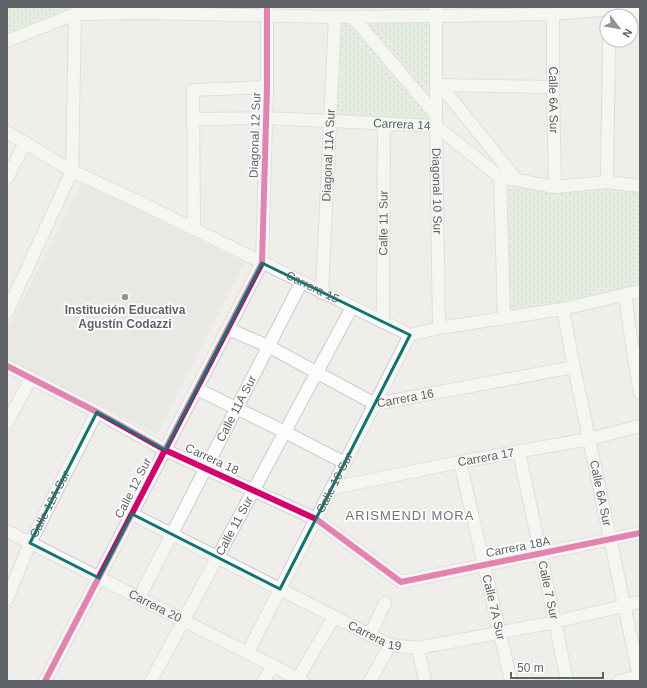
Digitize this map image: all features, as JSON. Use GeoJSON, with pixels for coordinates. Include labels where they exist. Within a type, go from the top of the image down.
{"type":"FeatureCollection","features":[{"type":"Feature","properties":{"kind":"street"},"geometry":{"type":"LineString","coordinates":[[7,312],[72,171],[76,11]]}},
{"type":"Feature","properties":{"kind":"street"},"geometry":{"type":"LineString","coordinates":[[7,41],[76,11],[146,13],[268,11],[335,17],[436,12],[553,14],[599,12]]}},
{"type":"Feature","properties":{"kind":"street","name":"Diagonal 12 Sur"},"geometry":{"type":"LineString","coordinates":[[262,263],[267,118],[268,11]]}},
{"type":"Feature","properties":{"kind":"street","name":"Diagonal 10 Sur"},"geometry":{"type":"LineString","coordinates":[[436,12],[438,85],[436,121],[439,328]]}},
{"type":"Feature","properties":{"kind":"street","name":"Calle 6A Sur"},"geometry":{"type":"LineString","coordinates":[[553,14],[555,187]]}},
{"type":"Feature","properties":{"kind":"street","name":"Diagonal 11A Sur"},"geometry":{"type":"LineString","coordinates":[[322,293],[335,17]]}},
{"type":"Feature","properties":{"kind":"street"},"geometry":{"type":"LineString","coordinates":[[353,17],[436,121]]}},
{"type":"Feature","properties":{"kind":"street"},"geometry":{"type":"LineString","coordinates":[[607,182],[609,48]]}},
{"type":"Feature","properties":{"kind":"street"},"geometry":{"type":"LineString","coordinates":[[438,85],[553,87]]}},
{"type":"Feature","properties":{"kind":"street"},"geometry":{"type":"LineString","coordinates":[[438,85],[516,180]]}},
{"type":"Feature","properties":{"kind":"street"},"geometry":{"type":"LineString","coordinates":[[194,230],[193,90],[267,87]]}},
{"type":"Feature","properties":{"kind":"street","name":"Carrera 14"},"geometry":{"type":"LineString","coordinates":[[193,119],[267,118],[384,123],[436,121],[500,177],[555,187],[607,182],[640,186]]}},
{"type":"Feature","properties":{"kind":"street","name":"Calle 11 Sur"},"geometry":{"type":"LineString","coordinates":[[384,123],[384,322]]}},
{"type":"Feature","properties":{"kind":"street","name":"Carrera 15"},"geometry":{"type":"LineString","coordinates":[[7,132],[72,171],[410,335]]}},
{"type":"Feature","properties":{"kind":"street"},"geometry":{"type":"LineString","coordinates":[[7,178],[25,143]]}},
{"type":"Feature","properties":{"kind":"street"},"geometry":{"type":"LineString","coordinates":[[500,177],[504,318]]}},
{"type":"Feature","properties":{"kind":"street","name":"Calle 12 Sur"},"geometry":{"type":"LineString","coordinates":[[45,681],[262,263]]}},
{"type":"Feature","properties":{"kind":"street","name":"Calle 11A Sur"},"geometry":{"type":"LineString","coordinates":[[139,598],[301,282]]}},
{"type":"Feature","properties":{"kind":"street"},"geometry":{"type":"LineString","coordinates":[[410,335],[439,328],[563,309],[640,291]]}},
{"type":"Feature","properties":{"kind":"street"},"geometry":{"type":"LineString","coordinates":[[626,295],[637,358],[640,393]]}},
{"type":"Feature","properties":{"kind":"street","name":"Calle 11 Sur"},"geometry":{"type":"LineString","coordinates":[[151,681],[352,307]]}},
{"type":"Feature","properties":{"kind":"street","name":"Calle 6A Sur"},"geometry":{"type":"LineString","coordinates":[[563,309],[639,676]]}},
{"type":"Feature","properties":{"kind":"street","name":"Carrera 16"},"geometry":{"type":"LineString","coordinates":[[228,329],[268,346],[375,404],[574,367]]}},
{"type":"Feature","properties":{"kind":"street","name":"Calle 10 Sur"},"geometry":{"type":"LineString","coordinates":[[248,652],[410,335]]}},
{"type":"Feature","properties":{"kind":"street","name":"Carrera 18"},"geometry":{"type":"LineString","coordinates":[[7,366],[97,412],[165,450],[316,519],[401,582]]}},
{"type":"Feature","properties":{"kind":"street"},"geometry":{"type":"LineString","coordinates":[[7,423],[31,378]]}},
{"type":"Feature","properties":{"kind":"street"},"geometry":{"type":"LineString","coordinates":[[197,389],[345,463]]}},
{"type":"Feature","properties":{"kind":"street","name":"Calle 12A Sur"},"geometry":{"type":"LineString","coordinates":[[7,599],[30,543],[97,412]]}},
{"type":"Feature","properties":{"kind":"street","name":"Carrera 17"},"geometry":{"type":"LineString","coordinates":[[332,488],[460,462],[589,439],[640,426]]}},
{"type":"Feature","properties":{"kind":"street","name":"Calle 7 Sur"},"geometry":{"type":"LineString","coordinates":[[519,452],[567,681]]}},
{"type":"Feature","properties":{"kind":"street","name":"Calle 7A Sur"},"geometry":{"type":"LineString","coordinates":[[460,462],[511,681]]}},
{"type":"Feature","properties":{"kind":"street","name":"Carrera 19"},"geometry":{"type":"LineString","coordinates":[[132,514],[390,645],[418,648],[555,622],[640,602]]}},
{"type":"Feature","properties":{"kind":"street","name":"Carrera 20"},"geometry":{"type":"LineString","coordinates":[[7,531],[248,652],[300,680]]}},
{"type":"Feature","properties":{"kind":"street","name":"Carrera 18A"},"geometry":{"type":"LineString","coordinates":[[401,582],[640,533]]}},
{"type":"Feature","properties":{"kind":"street"},"geometry":{"type":"LineString","coordinates":[[370,635],[385,603]]}},
{"type":"Feature","properties":{"kind":"street"},"geometry":{"type":"LineString","coordinates":[[300,680],[334,617]]}},
{"type":"Feature","properties":{"kind":"street"},"geometry":{"type":"LineString","coordinates":[[370,681],[390,645]]}},
{"type":"Feature","properties":{"kind":"street"},"geometry":{"type":"LineString","coordinates":[[418,648],[425,681]]}},
{"type":"Feature","properties":{"kind":"street"},"geometry":{"type":"LineString","coordinates":[[264,681],[273,665]]}},
{"type":"Feature","properties":{"kind":"street"},"geometry":{"type":"LineString","coordinates":[[619,681],[639,676]]}},
{"type":"Feature","properties":{"kind":"highlighted area"},"geometry":{"type":"Polygon","coordinates":[[[262,263],[410,335],[280,589],[132,514],[99,578],[30,543],[97,412],[165,450],[262,263]]]}},
{"type":"Feature","properties":{"kind":"shaded area","name":"Institución Educativa Agustín Codazzi"},"geometry":{"type":"Polygon","coordinates":[[[83,181],[244,263],[157,434],[7,358],[7,331],[83,181]]]}},
{"type":"Feature","properties":{"kind":"green space"},"geometry":{"type":"Polygon","coordinates":[[[7,7],[75,7],[7,34],[7,7]]]}},
{"type":"Feature","properties":{"kind":"green space"},"geometry":{"type":"Polygon","coordinates":[[[432,20],[433,81],[429,120],[335,117],[339,22],[432,20]]]}},
{"type":"Feature","properties":{"kind":"green space"},"geometry":{"type":"Polygon","coordinates":[[[500,177],[640,186],[640,291],[504,318],[500,177]]]}},
{"type":"Feature","properties":{"kind":"cycle path"},"geometry":{"type":"LineString","coordinates":[[45,681],[262,263],[267,87],[267,7]]}},
{"type":"Feature","properties":{"kind":"cycle path"},"geometry":{"type":"LineString","coordinates":[[7,366],[97,412],[165,450],[316,519],[401,582],[640,533]]}},
{"type":"Feature","properties":{"kind":"place","name":"Institución Educativa Agustín Codazzi"},"geometry":{"type":"Point","coordinates":[125,297]}},
{"type":"Feature","properties":{"kind":"district","name":"ARISMENDI MORA"},"geometry":{"type":"Point","coordinates":[410,515]}}]}
